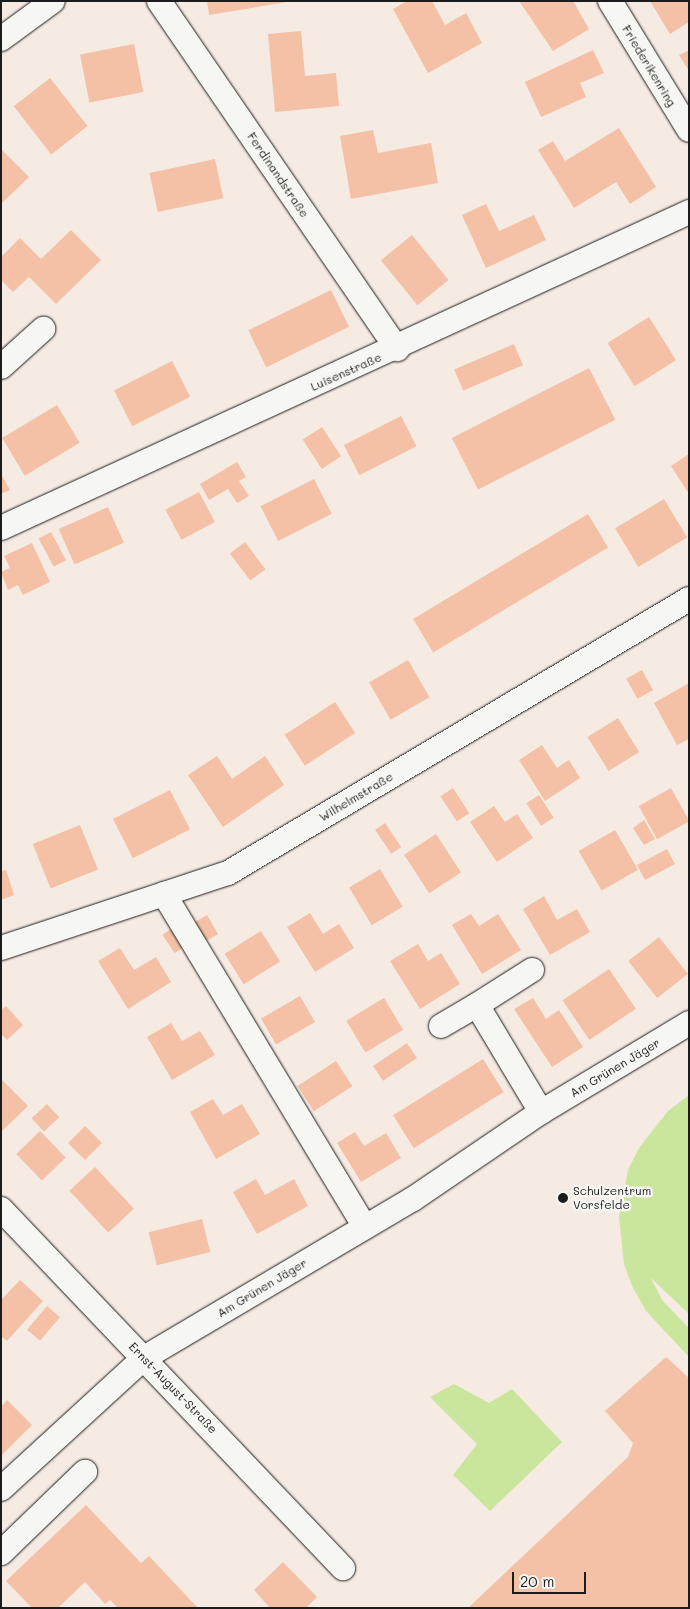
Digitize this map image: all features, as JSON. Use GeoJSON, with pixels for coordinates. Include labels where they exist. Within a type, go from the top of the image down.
{"type":"FeatureCollection","features":[{"type":"Feature","properties":{"kind":"street"},"geometry":{"type":"LineString","coordinates":[[1,39],[53,1]]}},
{"type":"Feature","properties":{"kind":"street","name":"Ferdinandstraße"},"geometry":{"type":"LineString","coordinates":[[159,1],[397,349]]}},
{"type":"Feature","properties":{"kind":"street","name":"Friederikenring"},"geometry":{"type":"LineString","coordinates":[[610,1],[689,130]]}},
{"type":"Feature","properties":{"kind":"street","name":"Luisenstraße"},"geometry":{"type":"LineString","coordinates":[[1,528],[397,349],[689,212]]}},
{"type":"Feature","properties":{"kind":"street"},"geometry":{"type":"LineString","coordinates":[[1,367],[43,329]]}},
{"type":"Feature","properties":{"kind":"street","name":"Wilhelmstraße"},"geometry":{"type":"LineString","coordinates":[[1,948],[228,873],[689,600]]}},
{"type":"Feature","properties":{"kind":"street"},"geometry":{"type":"LineString","coordinates":[[164,894],[365,1227]]}},
{"type":"Feature","properties":{"kind":"street"},"geometry":{"type":"LineString","coordinates":[[441,1026],[532,970]]}},
{"type":"Feature","properties":{"kind":"street"},"geometry":{"type":"LineString","coordinates":[[477,1005],[541,1112]]}},
{"type":"Feature","properties":{"kind":"street","name":"Am Grünen Jäger"},"geometry":{"type":"LineString","coordinates":[[1,1490],[144,1358],[365,1227],[541,1112],[689,1023]]}},
{"type":"Feature","properties":{"kind":"street","name":"Ernst-August-Straße"},"geometry":{"type":"LineString","coordinates":[[1,1209],[249,1467],[258,1483],[343,1568]]}},
{"type":"Feature","properties":{"kind":"street"},"geometry":{"type":"LineString","coordinates":[[1,1553],[85,1472]]}},
{"type":"Feature","properties":{"kind":"green space"},"geometry":{"type":"Polygon","coordinates":[[[689,1095],[689,1314],[651,1278],[662,1300],[689,1328],[689,1357],[646,1311],[632,1286],[624,1264],[619,1216],[628,1170],[639,1148],[668,1111],[689,1095]]]}},
{"type":"Feature","properties":{"kind":"green space"},"geometry":{"type":"Polygon","coordinates":[[[454,1384],[489,1403],[512,1389],[562,1442],[490,1511],[453,1475],[477,1444],[430,1397],[454,1384]]]}},
{"type":"Feature","properties":{"kind":"building"},"geometry":{"type":"Polygon","coordinates":[[[207,1],[287,1],[287,2],[209,15],[207,1]]]}},
{"type":"Feature","properties":{"kind":"building"},"geometry":{"type":"Polygon","coordinates":[[[407,1],[432,1],[445,25],[466,13],[482,43],[428,73],[393,9],[407,1]]]}},
{"type":"Feature","properties":{"kind":"building"},"geometry":{"type":"Polygon","coordinates":[[[519,1],[573,1],[589,29],[553,51],[519,1]]]}},
{"type":"Feature","properties":{"kind":"building"},"geometry":{"type":"Polygon","coordinates":[[[650,1],[689,1],[689,22],[670,34],[650,1]]]}},
{"type":"Feature","properties":{"kind":"building"},"geometry":{"type":"Polygon","coordinates":[[[301,31],[305,76],[336,73],[339,106],[275,112],[268,34],[301,31]]]}},
{"type":"Feature","properties":{"kind":"building"},"geometry":{"type":"Polygon","coordinates":[[[134,44],[143,92],[89,103],[80,54],[134,44]]]}},
{"type":"Feature","properties":{"kind":"building"},"geometry":{"type":"Polygon","coordinates":[[[593,50],[604,73],[580,83],[586,97],[541,117],[525,82],[593,50]]]}},
{"type":"Feature","properties":{"kind":"building"},"geometry":{"type":"Polygon","coordinates":[[[689,50],[689,71],[679,55],[689,50]]]}},
{"type":"Feature","properties":{"kind":"building"},"geometry":{"type":"Polygon","coordinates":[[[50,78],[88,126],[51,154],[14,106],[50,78]]]}},
{"type":"Feature","properties":{"kind":"building"},"geometry":{"type":"Polygon","coordinates":[[[619,128],[656,187],[630,204],[616,182],[574,208],[538,150],[553,141],[565,161],[619,128]]]}},
{"type":"Feature","properties":{"kind":"building"},"geometry":{"type":"Polygon","coordinates":[[[373,130],[378,153],[431,143],[438,183],[351,199],[340,136],[373,130]]]}},
{"type":"Feature","properties":{"kind":"building"},"geometry":{"type":"Polygon","coordinates":[[[1,149],[29,177],[1,204],[1,149]]]}},
{"type":"Feature","properties":{"kind":"building"},"geometry":{"type":"Polygon","coordinates":[[[215,159],[223,198],[158,212],[149,173],[215,159]]]}},
{"type":"Feature","properties":{"kind":"building"},"geometry":{"type":"Polygon","coordinates":[[[486,204],[499,231],[534,215],[546,240],[486,268],[462,215],[486,204]]]}},
{"type":"Feature","properties":{"kind":"building"},"geometry":{"type":"Polygon","coordinates":[[[71,230],[101,260],[56,304],[29,277],[13,292],[1,280],[1,257],[20,238],[41,259],[71,230]]]}},
{"type":"Feature","properties":{"kind":"building"},"geometry":{"type":"Polygon","coordinates":[[[412,235],[449,280],[417,305],[381,260],[412,235]]]}},
{"type":"Feature","properties":{"kind":"building"},"geometry":{"type":"Polygon","coordinates":[[[331,290],[349,327],[266,367],[248,330],[331,290]]]}},
{"type":"Feature","properties":{"kind":"building"},"geometry":{"type":"Polygon","coordinates":[[[649,317],[676,360],[634,386],[607,343],[649,317]]]}},
{"type":"Feature","properties":{"kind":"building"},"geometry":{"type":"Polygon","coordinates":[[[514,344],[523,365],[463,391],[454,369],[514,344]]]}},
{"type":"Feature","properties":{"kind":"building"},"geometry":{"type":"Polygon","coordinates":[[[172,361],[190,397],[132,426],[114,391],[172,361]]]}},
{"type":"Feature","properties":{"kind":"building"},"geometry":{"type":"Polygon","coordinates":[[[589,368],[615,420],[478,490],[452,438],[589,368]]]}},
{"type":"Feature","properties":{"kind":"building"},"geometry":{"type":"Polygon","coordinates":[[[57,405],[80,443],[25,476],[2,438],[57,405]]]}},
{"type":"Feature","properties":{"kind":"building"},"geometry":{"type":"Polygon","coordinates":[[[401,416],[416,446],[359,475],[344,445],[401,416]]]}},
{"type":"Feature","properties":{"kind":"building"},"geometry":{"type":"Polygon","coordinates":[[[322,427],[341,456],[322,469],[303,440],[322,427]]]}},
{"type":"Feature","properties":{"kind":"building"},"geometry":{"type":"Polygon","coordinates":[[[689,454],[689,494],[671,466],[689,454]]]}},
{"type":"Feature","properties":{"kind":"building"},"geometry":{"type":"Polygon","coordinates":[[[237,462],[246,477],[239,481],[249,496],[237,503],[228,489],[209,500],[200,484],[237,462]]]}},
{"type":"Feature","properties":{"kind":"building"},"geometry":{"type":"Polygon","coordinates":[[[1,474],[10,490],[1,494],[1,474]]]}},
{"type":"Feature","properties":{"kind":"building"},"geometry":{"type":"Polygon","coordinates":[[[314,479],[332,514],[278,541],[261,506],[314,479]]]}},
{"type":"Feature","properties":{"kind":"building"},"geometry":{"type":"Polygon","coordinates":[[[199,492],[215,522],[181,540],[165,510],[199,492]]]}},
{"type":"Feature","properties":{"kind":"building"},"geometry":{"type":"Polygon","coordinates":[[[664,499],[687,538],[638,567],[615,528],[664,499]]]}},
{"type":"Feature","properties":{"kind":"building"},"geometry":{"type":"Polygon","coordinates":[[[108,507],[124,543],[75,565],[59,529],[108,507]]]}},
{"type":"Feature","properties":{"kind":"building"},"geometry":{"type":"Polygon","coordinates":[[[588,514],[608,547],[433,652],[413,619],[588,514]]]}},
{"type":"Feature","properties":{"kind":"building"},"geometry":{"type":"Polygon","coordinates":[[[51,532],[66,560],[54,567],[39,539],[51,532]]]}},
{"type":"Feature","properties":{"kind":"building"},"geometry":{"type":"Polygon","coordinates":[[[245,542],[265,569],[250,581],[230,553],[245,542]]]}},
{"type":"Feature","properties":{"kind":"building"},"geometry":{"type":"Polygon","coordinates":[[[32,543],[50,582],[23,595],[18,585],[8,590],[1,572],[10,568],[4,556],[32,543]]]}},
{"type":"Feature","properties":{"kind":"building"},"geometry":{"type":"Polygon","coordinates":[[[408,660],[430,697],[391,720],[369,682],[408,660]]]}},
{"type":"Feature","properties":{"kind":"building"},"geometry":{"type":"Polygon","coordinates":[[[642,670],[653,690],[637,699],[626,679],[642,670]]]}},
{"type":"Feature","properties":{"kind":"building"},"geometry":{"type":"Polygon","coordinates":[[[689,683],[689,739],[677,745],[654,703],[689,683]]]}},
{"type":"Feature","properties":{"kind":"building"},"geometry":{"type":"Polygon","coordinates":[[[335,702],[355,733],[305,766],[285,735],[335,702]]]}},
{"type":"Feature","properties":{"kind":"building"},"geometry":{"type":"Polygon","coordinates":[[[618,718],[639,752],[609,771],[587,737],[618,718]]]}},
{"type":"Feature","properties":{"kind":"building"},"geometry":{"type":"Polygon","coordinates":[[[542,745],[557,768],[569,760],[580,778],[545,801],[519,760],[542,745]]]}},
{"type":"Feature","properties":{"kind":"building"},"geometry":{"type":"Polygon","coordinates":[[[217,756],[232,779],[265,756],[284,785],[223,827],[188,775],[217,756]]]}},
{"type":"Feature","properties":{"kind":"building"},"geometry":{"type":"Polygon","coordinates":[[[453,788],[469,813],[457,821],[440,796],[453,788]]]}},
{"type":"Feature","properties":{"kind":"building"},"geometry":{"type":"Polygon","coordinates":[[[671,788],[689,821],[657,839],[639,806],[671,788]]]}},
{"type":"Feature","properties":{"kind":"building"},"geometry":{"type":"Polygon","coordinates":[[[170,790],[190,829],[133,858],[113,819],[170,790]]]}},
{"type":"Feature","properties":{"kind":"building"},"geometry":{"type":"Polygon","coordinates":[[[539,795],[554,818],[541,826],[526,803],[539,795]]]}},
{"type":"Feature","properties":{"kind":"building"},"geometry":{"type":"Polygon","coordinates":[[[494,806],[505,822],[517,814],[533,838],[497,862],[470,822],[494,806]]]}},
{"type":"Feature","properties":{"kind":"building"},"geometry":{"type":"Polygon","coordinates":[[[644,820],[655,839],[644,845],[633,828],[644,820]]]}},
{"type":"Feature","properties":{"kind":"building"},"geometry":{"type":"Polygon","coordinates":[[[385,823],[401,847],[391,854],[375,830],[385,823]]]}},
{"type":"Feature","properties":{"kind":"building"},"geometry":{"type":"Polygon","coordinates":[[[80,825],[98,870],[51,889],[33,844],[80,825]]]}},
{"type":"Feature","properties":{"kind":"building"},"geometry":{"type":"Polygon","coordinates":[[[615,830],[638,870],[602,891],[579,851],[615,830]]]}},
{"type":"Feature","properties":{"kind":"building"},"geometry":{"type":"Polygon","coordinates":[[[436,834],[461,873],[429,893],[404,855],[436,834]]]}},
{"type":"Feature","properties":{"kind":"building"},"geometry":{"type":"Polygon","coordinates":[[[667,849],[675,864],[645,880],[637,865],[667,849]]]}},
{"type":"Feature","properties":{"kind":"building"},"geometry":{"type":"Polygon","coordinates":[[[380,869],[403,907],[372,925],[349,888],[380,869]]]}},
{"type":"Feature","properties":{"kind":"building"},"geometry":{"type":"Polygon","coordinates":[[[6,870],[14,895],[1,900],[1,871],[6,870]]]}},
{"type":"Feature","properties":{"kind":"building"},"geometry":{"type":"Polygon","coordinates":[[[544,896],[557,920],[577,909],[590,932],[550,955],[523,909],[544,896]]]}},
{"type":"Feature","properties":{"kind":"building"},"geometry":{"type":"Polygon","coordinates":[[[310,913],[323,934],[339,924],[354,948],[315,972],[287,927],[310,913]]]}},
{"type":"Feature","properties":{"kind":"building"},"geometry":{"type":"Polygon","coordinates":[[[471,914],[479,926],[498,914],[521,950],[482,974],[452,925],[471,914]]]}},
{"type":"Feature","properties":{"kind":"building"},"geometry":{"type":"Polygon","coordinates":[[[207,915],[218,934],[202,944],[191,924],[207,915]]]}},
{"type":"Feature","properties":{"kind":"building"},"geometry":{"type":"Polygon","coordinates":[[[174,927],[186,945],[175,953],[162,935],[174,927]]]}},
{"type":"Feature","properties":{"kind":"building"},"geometry":{"type":"Polygon","coordinates":[[[261,931],[280,962],[244,984],[225,954],[261,931]]]}},
{"type":"Feature","properties":{"kind":"building"},"geometry":{"type":"Polygon","coordinates":[[[659,937],[688,974],[657,998],[628,961],[659,937]]]}},
{"type":"Feature","properties":{"kind":"building"},"geometry":{"type":"Polygon","coordinates":[[[418,944],[428,961],[441,953],[460,984],[420,1009],[390,961],[418,944]]]}},
{"type":"Feature","properties":{"kind":"building"},"geometry":{"type":"Polygon","coordinates":[[[120,948],[134,970],[156,957],[171,982],[128,1009],[98,961],[120,948]]]}},
{"type":"Feature","properties":{"kind":"building"},"geometry":{"type":"Polygon","coordinates":[[[609,969],[636,1009],[589,1040],[563,1000],[609,969]]]}},
{"type":"Feature","properties":{"kind":"building"},"geometry":{"type":"Polygon","coordinates":[[[300,996],[315,1022],[276,1044],[261,1018],[300,996]]]}},
{"type":"Feature","properties":{"kind":"building"},"geometry":{"type":"Polygon","coordinates":[[[384,998],[403,1030],[365,1052],[346,1021],[384,998]]]}},
{"type":"Feature","properties":{"kind":"building"},"geometry":{"type":"Polygon","coordinates":[[[533,998],[546,1019],[559,1010],[583,1047],[552,1067],[514,1009],[533,998]]]}},
{"type":"Feature","properties":{"kind":"building"},"geometry":{"type":"Polygon","coordinates":[[[6,1006],[23,1025],[7,1040],[1,1034],[1,1010],[6,1006]]]}},
{"type":"Feature","properties":{"kind":"building"},"geometry":{"type":"Polygon","coordinates":[[[171,1023],[182,1041],[200,1031],[215,1055],[172,1080],[147,1037],[171,1023]]]}},
{"type":"Feature","properties":{"kind":"building"},"geometry":{"type":"Polygon","coordinates":[[[407,1043],[417,1058],[383,1081],[373,1066],[407,1043]]]}},
{"type":"Feature","properties":{"kind":"building"},"geometry":{"type":"Polygon","coordinates":[[[483,1059],[504,1092],[414,1148],[393,1115],[483,1059]]]}},
{"type":"Feature","properties":{"kind":"building"},"geometry":{"type":"Polygon","coordinates":[[[336,1061],[352,1086],[314,1111],[297,1086],[336,1061]]]}},
{"type":"Feature","properties":{"kind":"building"},"geometry":{"type":"Polygon","coordinates":[[[1,1079],[28,1106],[1,1132],[1,1079]]]}},
{"type":"Feature","properties":{"kind":"building"},"geometry":{"type":"Polygon","coordinates":[[[213,1099],[223,1115],[242,1104],[260,1134],[216,1159],[190,1112],[213,1099]]]}},
{"type":"Feature","properties":{"kind":"building"},"geometry":{"type":"Polygon","coordinates":[[[47,1104],[59,1117],[44,1131],[32,1118],[47,1104]]]}},
{"type":"Feature","properties":{"kind":"building"},"geometry":{"type":"Polygon","coordinates":[[[85,1126],[102,1143],[85,1160],[68,1143],[85,1126]]]}},
{"type":"Feature","properties":{"kind":"building"},"geometry":{"type":"Polygon","coordinates":[[[40,1131],[66,1158],[42,1181],[16,1154],[40,1131]]]}},
{"type":"Feature","properties":{"kind":"building"},"geometry":{"type":"Polygon","coordinates":[[[355,1132],[364,1146],[386,1133],[401,1158],[361,1182],[337,1143],[355,1132]]]}},
{"type":"Feature","properties":{"kind":"building"},"geometry":{"type":"Polygon","coordinates":[[[95,1167],[134,1209],[108,1233],[69,1191],[95,1167]]]}},
{"type":"Feature","properties":{"kind":"building"},"geometry":{"type":"Polygon","coordinates":[[[256,1179],[265,1195],[294,1179],[308,1206],[257,1234],[233,1192],[256,1179]]]}},
{"type":"Feature","properties":{"kind":"building"},"geometry":{"type":"Polygon","coordinates":[[[202,1219],[210,1252],[157,1265],[149,1232],[202,1219]]]}},
{"type":"Feature","properties":{"kind":"building"},"geometry":{"type":"Polygon","coordinates":[[[20,1280],[43,1301],[7,1341],[1,1336],[1,1300],[20,1280]]]}},
{"type":"Feature","properties":{"kind":"building"},"geometry":{"type":"Polygon","coordinates":[[[47,1306],[60,1317],[40,1341],[27,1330],[47,1306]]]}},
{"type":"Feature","properties":{"kind":"building"},"geometry":{"type":"Polygon","coordinates":[[[666,1357],[689,1378],[689,1608],[468,1608],[628,1457],[633,1443],[605,1411],[666,1357]]]}},
{"type":"Feature","properties":{"kind":"building"},"geometry":{"type":"Polygon","coordinates":[[[7,1400],[32,1425],[1,1456],[1,1407],[7,1400]]]}},
{"type":"Feature","properties":{"kind":"building"},"geometry":{"type":"Polygon","coordinates":[[[86,1505],[141,1563],[149,1556],[198,1608],[118,1608],[110,1600],[105,1604],[85,1582],[58,1608],[32,1608],[6,1581],[86,1505]]]}},
{"type":"Feature","properties":{"kind":"building"},"geometry":{"type":"Polygon","coordinates":[[[283,1562],[317,1597],[306,1608],[270,1608],[254,1590],[283,1562]]]}},
{"type":"Feature","properties":{"kind":"place","name":"Schulzentrum Vorsfelde"},"geometry":{"type":"Point","coordinates":[563,1198]}}]}
